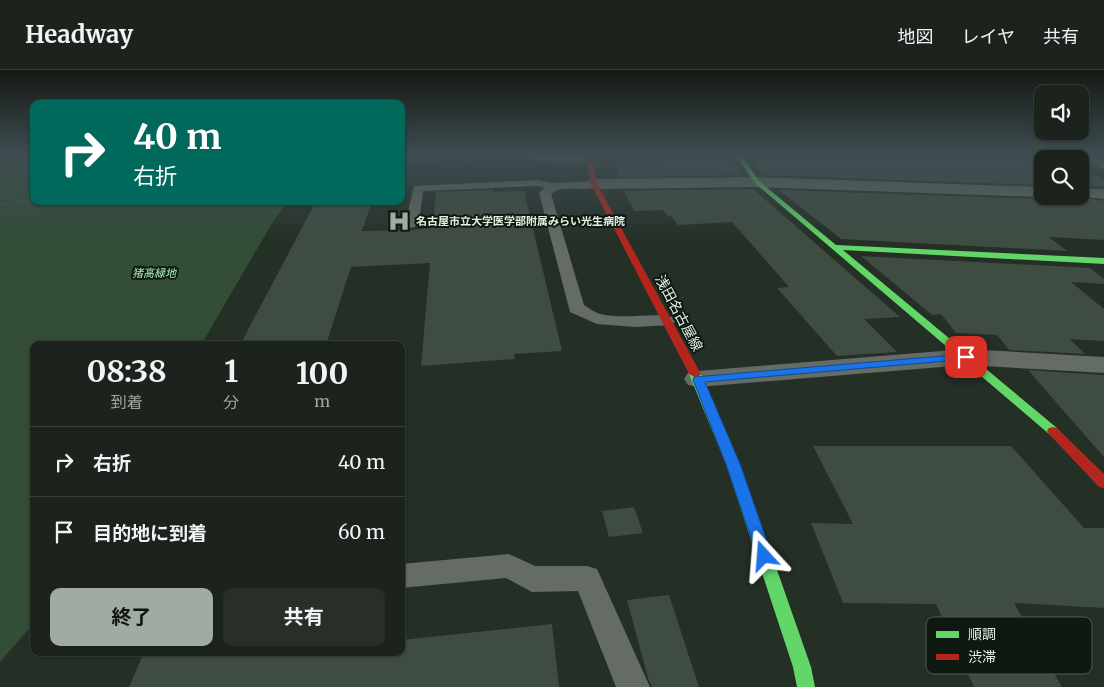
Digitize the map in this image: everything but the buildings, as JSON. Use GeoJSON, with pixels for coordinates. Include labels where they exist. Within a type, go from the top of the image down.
{"type":"FeatureCollection","features":[{"type":"Feature","properties":{"kind":"street","name":"浅田名古屋線"},"geometry":{"type":"LineString","coordinates":[[594,185],[698,380],[733,464],[802,667],[806,687]]}},
{"type":"Feature","properties":{"kind":"street"},"geometry":{"type":"LineString","coordinates":[[760,185],[1054,433],[1104,483]]}},
{"type":"Feature","properties":{"kind":"street"},"geometry":{"type":"LineString","coordinates":[[837,185],[1034,192]]}},
{"type":"Feature","properties":{"kind":"street"},"geometry":{"type":"LineString","coordinates":[[1089,193],[1104,194]]}},
{"type":"Feature","properties":{"kind":"street"},"geometry":{"type":"LineString","coordinates":[[835,247],[1104,261]]}},
{"type":"Feature","properties":{"kind":"street"},"geometry":{"type":"LineString","coordinates":[[698,380],[966,357],[1104,365]]}},
{"type":"Feature","properties":{"kind":"lane"},"geometry":{"type":"LineString","coordinates":[[412,224],[418,188],[494,185]]}},
{"type":"Feature","properties":{"kind":"lane"},"geometry":{"type":"LineString","coordinates":[[547,185],[578,185]]}},
{"type":"Feature","properties":{"kind":"lane"},"geometry":{"type":"LineString","coordinates":[[553,186],[546,193],[576,308],[597,319],[635,322],[666,321]]}},
{"type":"Feature","properties":{"kind":"lane"},"geometry":{"type":"LineString","coordinates":[[405,576],[509,566],[532,580],[587,578],[632,687]]}},
{"type":"Feature","properties":{"kind":"path"},"geometry":{"type":"LineString","coordinates":[[0,196],[26,202]]}},
{"type":"Feature","properties":{"kind":"path"},"geometry":{"type":"LineString","coordinates":[[0,205],[30,202]]}},
{"type":"Feature","properties":{"kind":"green space","name":"猪高緑地"},"geometry":{"type":"Polygon","coordinates":[[[0,185],[30,185],[30,205],[284,205],[203,341],[30,341],[30,628],[0,662],[0,185]]]}},
{"type":"Feature","properties":{"kind":"traffic: fast"},"geometry":{"type":"LineString","coordinates":[[760,185],[1053,431]]}},
{"type":"Feature","properties":{"kind":"traffic: fast"},"geometry":{"type":"LineString","coordinates":[[835,247],[1104,261]]}},
{"type":"Feature","properties":{"kind":"traffic: fast"},"geometry":{"type":"LineString","coordinates":[[695,374],[733,464],[802,667],[806,687]]}},
{"type":"Feature","properties":{"kind":"traffic: jam"},"geometry":{"type":"LineString","coordinates":[[594,185],[695,374]]}},
{"type":"Feature","properties":{"kind":"traffic: jam"},"geometry":{"type":"LineString","coordinates":[[1053,431],[1104,483]]}},
{"type":"Feature","properties":{"kind":"place","name":"名古屋市立大学医学部附属みらい光生病院"},"geometry":{"type":"Point","coordinates":[399,221]}},
{"type":"Feature","properties":{"kind":"route"},"geometry":{"type":"LineString","coordinates":[[764,556],[733,464],[698,380],[966,357]]}}]}
